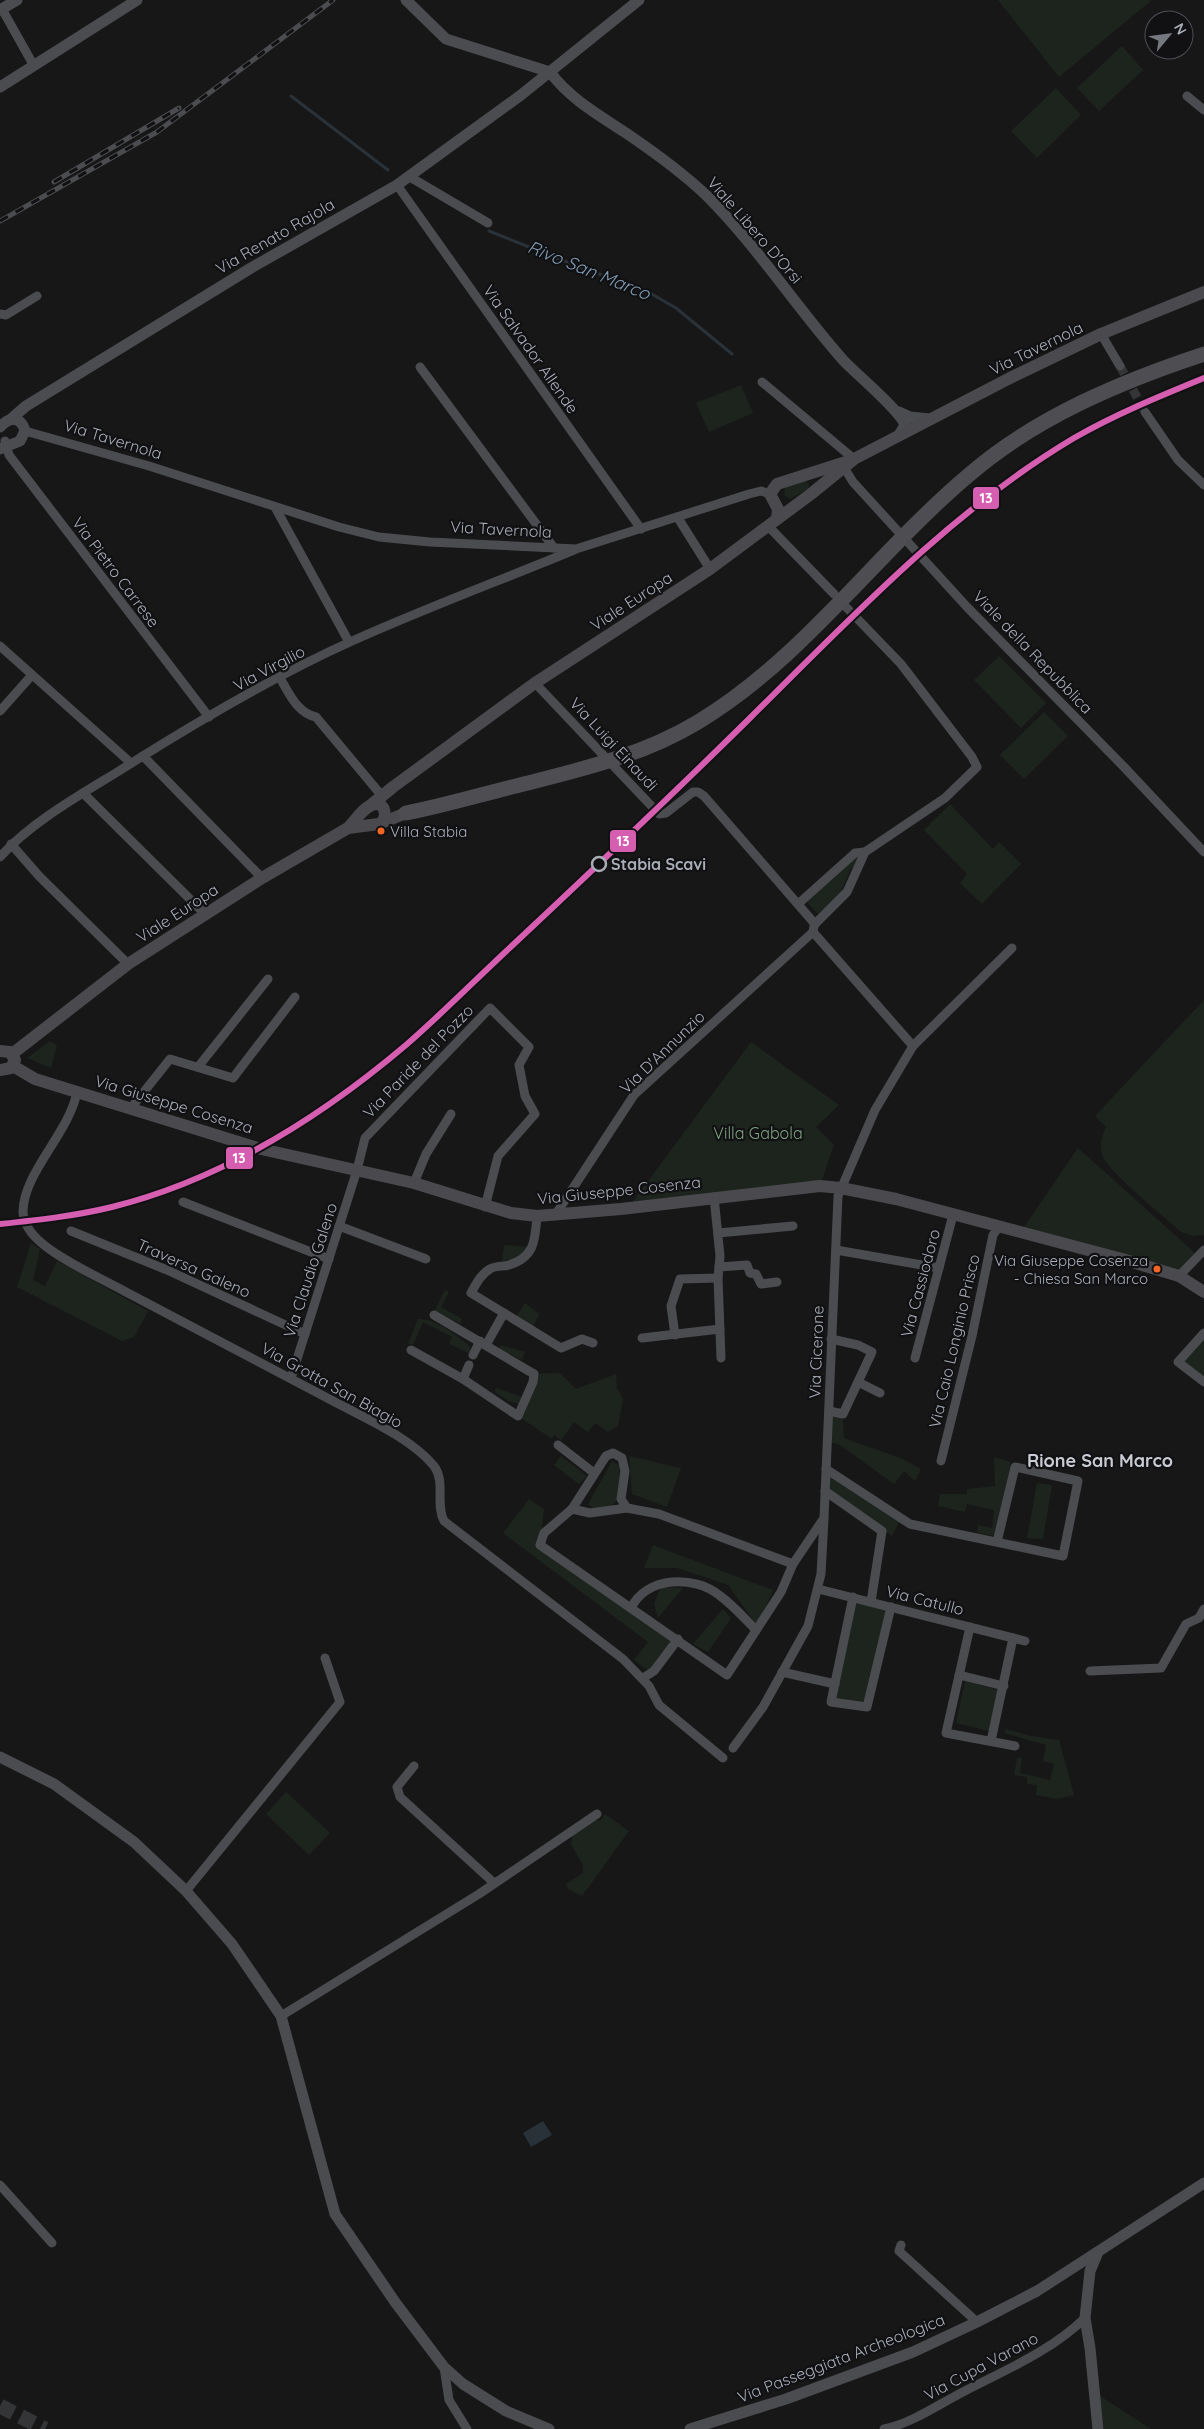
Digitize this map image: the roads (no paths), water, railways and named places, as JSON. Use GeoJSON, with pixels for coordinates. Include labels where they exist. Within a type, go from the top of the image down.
{"type":"FeatureCollection","features":[{"type":"Feature","properties":{"kind":"highway"},"geometry":{"type":"LineString","coordinates":[[406,813],[602,764],[677,733],[728,702],[775,665],[957,485],[997,452],[1079,404],[1131,380],[1204,354]]}},
{"type":"Feature","properties":{"kind":"main road","name":"Via Tavernola"},"geometry":{"type":"LineString","coordinates":[[899,435],[1101,334],[1198,298],[1204,292]]}},
{"type":"Feature","properties":{"kind":"main road","name":"Viale Europa"},"geometry":{"type":"LineString","coordinates":[[4,1063],[128,964],[262,878],[377,811],[535,683],[710,569],[778,516],[844,469],[854,459],[899,435]]}},
{"type":"Feature","properties":{"kind":"main road"},"geometry":{"type":"LineString","coordinates":[[778,516],[770,494],[777,484],[854,459]]}},
{"type":"Feature","properties":{"kind":"main road"},"geometry":{"type":"LineString","coordinates":[[802,475],[813,483],[811,494]]}},
{"type":"Feature","properties":{"kind":"main road"},"geometry":{"type":"LineString","coordinates":[[377,811],[406,813]]}},
{"type":"Feature","properties":{"kind":"main road","name":"Via Giuseppe Cosenza"},"geometry":{"type":"LineString","coordinates":[[4,1063],[35,1079],[261,1148],[414,1183],[485,1207],[511,1213],[536,1216],[620,1209],[820,1186],[841,1188],[896,1199],[1179,1276],[1204,1292]]}},
{"type":"Feature","properties":{"kind":"street"},"geometry":{"type":"LineString","coordinates":[[17,0],[1,9],[34,66]]}},
{"type":"Feature","properties":{"kind":"street"},"geometry":{"type":"LineString","coordinates":[[0,87],[136,0]]}},
{"type":"Feature","properties":{"kind":"street"},"geometry":{"type":"LineString","coordinates":[[406,0],[446,39],[550,72]]}},
{"type":"Feature","properties":{"kind":"street","name":"Via Renato Rajola"},"geometry":{"type":"LineString","coordinates":[[3,422],[19,410],[251,268],[410,177],[550,72],[639,0]]}},
{"type":"Feature","properties":{"kind":"street","name":"Viale Libero D'Orsi"},"geometry":{"type":"LineString","coordinates":[[550,72],[570,95],[678,171],[707,197],[750,245],[842,359],[874,392],[899,412]]}},
{"type":"Feature","properties":{"kind":"street"},"geometry":{"type":"LineString","coordinates":[[1187,96],[1204,110]]}},
{"type":"Feature","properties":{"kind":"street"},"geometry":{"type":"LineString","coordinates":[[410,177],[488,223]]}},
{"type":"Feature","properties":{"kind":"street","name":"Via Salvador Allende"},"geometry":{"type":"LineString","coordinates":[[397,185],[641,529]]}},
{"type":"Feature","properties":{"kind":"street"},"geometry":{"type":"LineString","coordinates":[[0,314],[6,315],[37,296]]}},
{"type":"Feature","properties":{"kind":"street"},"geometry":{"type":"LineString","coordinates":[[1101,334],[1120,366]]}},
{"type":"Feature","properties":{"kind":"street"},"geometry":{"type":"LineString","coordinates":[[420,366],[554,548]]}},
{"type":"Feature","properties":{"kind":"street"},"geometry":{"type":"LineString","coordinates":[[762,382],[854,459]]}},
{"type":"Feature","properties":{"kind":"street"},"geometry":{"type":"LineString","coordinates":[[899,412],[910,417],[930,420]]}},
{"type":"Feature","properties":{"kind":"street"},"geometry":{"type":"LineString","coordinates":[[899,412],[905,425],[899,435]]}},
{"type":"Feature","properties":{"kind":"street"},"geometry":{"type":"LineString","coordinates":[[1146,412],[1178,460],[1204,485]]}},
{"type":"Feature","properties":{"kind":"street"},"geometry":{"type":"LineString","coordinates":[[3,422],[22,423],[25,431],[20,442],[5,445],[0,434],[3,422]]}},
{"type":"Feature","properties":{"kind":"street","name":"Via Tavernola"},"geometry":{"type":"LineString","coordinates":[[25,431],[149,466],[339,528],[380,537],[430,542],[576,549],[749,494],[761,491],[770,494]]}},
{"type":"Feature","properties":{"kind":"street","name":"Via Pietro Carrese"},"geometry":{"type":"LineString","coordinates":[[5,445],[193,699],[209,717]]}},
{"type":"Feature","properties":{"kind":"street","name":"Viale della Repubblica"},"geometry":{"type":"LineString","coordinates":[[844,469],[853,482],[967,607],[1124,767],[1204,852]]}},
{"type":"Feature","properties":{"kind":"street"},"geometry":{"type":"LineString","coordinates":[[275,507],[349,642]]}},
{"type":"Feature","properties":{"kind":"street"},"geometry":{"type":"LineString","coordinates":[[778,516],[834,594]]}},
{"type":"Feature","properties":{"kind":"street"},"geometry":{"type":"LineString","coordinates":[[678,518],[710,569]]}},
{"type":"Feature","properties":{"kind":"street","name":"Via Virgilio"},"geometry":{"type":"LineString","coordinates":[[0,857],[11,844],[83,793],[209,717],[280,678],[349,642],[576,549]]}},
{"type":"Feature","properties":{"kind":"street"},"geometry":{"type":"LineString","coordinates":[[846,607],[901,664],[972,757],[977,767],[945,798],[865,852],[855,853],[798,904],[814,928],[913,1046]]}},
{"type":"Feature","properties":{"kind":"street"},"geometry":{"type":"LineString","coordinates":[[0,646],[131,763]]}},
{"type":"Feature","properties":{"kind":"street"},"geometry":{"type":"LineString","coordinates":[[0,711],[32,674]]}},
{"type":"Feature","properties":{"kind":"street"},"geometry":{"type":"LineString","coordinates":[[280,678],[296,704],[307,715],[316,717],[377,811]]}},
{"type":"Feature","properties":{"kind":"street","name":"Via Luigi Einaudi"},"geometry":{"type":"LineString","coordinates":[[535,683],[659,814],[666,813],[693,792],[698,792],[704,796],[798,904]]}},
{"type":"Feature","properties":{"kind":"street"},"geometry":{"type":"LineString","coordinates":[[143,756],[262,878]]}},
{"type":"Feature","properties":{"kind":"street"},"geometry":{"type":"LineString","coordinates":[[83,793],[205,914]]}},
{"type":"Feature","properties":{"kind":"street"},"geometry":{"type":"LineString","coordinates":[[11,844],[39,876],[128,964]]}},
{"type":"Feature","properties":{"kind":"street","name":"Via D'Annunzio"},"geometry":{"type":"LineString","coordinates":[[556,1214],[634,1096],[814,928],[847,892],[865,852]]}},
{"type":"Feature","properties":{"kind":"street","name":"Via Cicerone"},"geometry":{"type":"LineString","coordinates":[[733,1748],[763,1707],[808,1626],[821,1574],[838,1196],[875,1110],[913,1046],[1012,948]]}},
{"type":"Feature","properties":{"kind":"street"},"geometry":{"type":"LineString","coordinates":[[198,1068],[268,979]]}},
{"type":"Feature","properties":{"kind":"street"},"geometry":{"type":"LineString","coordinates":[[130,1108],[170,1059],[233,1078],[295,996]]}},
{"type":"Feature","properties":{"kind":"street","name":"Via Paride del Pozzo"},"geometry":{"type":"LineString","coordinates":[[358,1170],[365,1138],[490,1008],[529,1046],[519,1065],[525,1096],[535,1114],[498,1156],[485,1207]]}},
{"type":"Feature","properties":{"kind":"street","name":"Via Grotta San Biagio"},"geometry":{"type":"LineString","coordinates":[[77,1092],[65,1126],[37,1172],[26,1195],[23,1212],[27,1227],[43,1245],[384,1428],[419,1452],[435,1467],[439,1476],[439,1506],[444,1521],[601,1642],[643,1678],[659,1705],[723,1758]]}},
{"type":"Feature","properties":{"kind":"street"},"geometry":{"type":"LineString","coordinates":[[414,1183],[426,1154],[452,1114]]}},
{"type":"Feature","properties":{"kind":"street","name":"Via Claudio Galeno"},"geometry":{"type":"LineString","coordinates":[[291,1378],[358,1170]]}},
{"type":"Feature","properties":{"kind":"street"},"geometry":{"type":"LineString","coordinates":[[714,1197],[718,1233],[721,1358]]}},
{"type":"Feature","properties":{"kind":"street"},"geometry":{"type":"LineString","coordinates":[[183,1202],[329,1259]]}},
{"type":"Feature","properties":{"kind":"street","name":"Via Cassiodoro"},"geometry":{"type":"LineString","coordinates":[[916,1358],[953,1215]]}},
{"type":"Feature","properties":{"kind":"street"},"geometry":{"type":"LineString","coordinates":[[536,1216],[532,1248],[529,1255],[520,1262],[489,1269],[480,1277],[471,1293],[561,1348],[582,1339],[593,1343]]}},
{"type":"Feature","properties":{"kind":"street"},"geometry":{"type":"LineString","coordinates":[[340,1226],[426,1259]]}},
{"type":"Feature","properties":{"kind":"street"},"geometry":{"type":"LineString","coordinates":[[718,1233],[793,1226]]}},
{"type":"Feature","properties":{"kind":"street","name":"Via Caio Longinio Prisco"},"geometry":{"type":"LineString","coordinates":[[941,1462],[972,1336],[993,1235],[998,1228]]}},
{"type":"Feature","properties":{"kind":"street","name":"Traversa Galeno"},"geometry":{"type":"LineString","coordinates":[[71,1231],[167,1270],[305,1334]]}},
{"type":"Feature","properties":{"kind":"street"},"geometry":{"type":"LineString","coordinates":[[836,1250],[939,1268]]}},
{"type":"Feature","properties":{"kind":"street"},"geometry":{"type":"LineString","coordinates":[[1179,1276],[1204,1250]]}},
{"type":"Feature","properties":{"kind":"street"},"geometry":{"type":"LineString","coordinates":[[719,1267],[747,1265],[750,1273],[756,1274],[761,1284],[777,1282]]}},
{"type":"Feature","properties":{"kind":"street"},"geometry":{"type":"LineString","coordinates":[[675,1335],[671,1306],[680,1279],[718,1278]]}},
{"type":"Feature","properties":{"kind":"street"},"geometry":{"type":"LineString","coordinates":[[473,1356],[504,1313]]}},
{"type":"Feature","properties":{"kind":"street"},"geometry":{"type":"LineString","coordinates":[[411,1350],[464,1379],[518,1416],[533,1382],[534,1374],[434,1315]]}},
{"type":"Feature","properties":{"kind":"street"},"geometry":{"type":"LineString","coordinates":[[642,1338],[720,1329]]}},
{"type":"Feature","properties":{"kind":"street"},"geometry":{"type":"LineString","coordinates":[[1204,1333],[1178,1362],[1204,1382]]}},
{"type":"Feature","properties":{"kind":"street"},"geometry":{"type":"LineString","coordinates":[[829,1411],[843,1414],[872,1352],[858,1345],[831,1339]]}},
{"type":"Feature","properties":{"kind":"street"},"geometry":{"type":"LineString","coordinates":[[464,1379],[470,1365]]}},
{"type":"Feature","properties":{"kind":"street"},"geometry":{"type":"LineString","coordinates":[[858,1382],[880,1393]]}},
{"type":"Feature","properties":{"kind":"street"},"geometry":{"type":"LineString","coordinates":[[558,1445],[594,1473]]}},
{"type":"Feature","properties":{"kind":"street"},"geometry":{"type":"LineString","coordinates":[[628,1508],[621,1499],[625,1471],[622,1458],[613,1453],[606,1456],[572,1509],[544,1533],[540,1545],[727,1675],[781,1592],[793,1564],[824,1518]]}},
{"type":"Feature","properties":{"kind":"street"},"geometry":{"type":"LineString","coordinates":[[826,1469],[910,1524],[1063,1556],[1078,1481],[1016,1467],[997,1542]]}},
{"type":"Feature","properties":{"kind":"street"},"geometry":{"type":"LineString","coordinates":[[825,1491],[882,1531],[871,1602]]}},
{"type":"Feature","properties":{"kind":"street"},"geometry":{"type":"LineString","coordinates":[[572,1509],[590,1513],[628,1508],[659,1514],[793,1564]]}},
{"type":"Feature","properties":{"kind":"street"},"geometry":{"type":"LineString","coordinates":[[632,1608],[635,1600],[646,1591],[660,1583],[676,1581],[702,1586],[719,1594],[756,1630]]}},
{"type":"Feature","properties":{"kind":"street","name":"Via Catullo"},"geometry":{"type":"LineString","coordinates":[[818,1588],[1025,1641]]}},
{"type":"Feature","properties":{"kind":"street"},"geometry":{"type":"LineString","coordinates":[[853,1597],[831,1702],[867,1707],[891,1607]]}},
{"type":"Feature","properties":{"kind":"street"},"geometry":{"type":"LineString","coordinates":[[1090,1670],[1161,1668],[1186,1624],[1200,1618],[1204,1609]]}},
{"type":"Feature","properties":{"kind":"street"},"geometry":{"type":"LineString","coordinates":[[970,1627],[946,1733],[1015,1746]]}},
{"type":"Feature","properties":{"kind":"street"},"geometry":{"type":"LineString","coordinates":[[991,1741],[1013,1638]]}},
{"type":"Feature","properties":{"kind":"street"},"geometry":{"type":"LineString","coordinates":[[643,1678],[654,1672],[678,1640]]}},
{"type":"Feature","properties":{"kind":"street"},"geometry":{"type":"LineString","coordinates":[[186,1892],[340,1702],[326,1658]]}},
{"type":"Feature","properties":{"kind":"street"},"geometry":{"type":"LineString","coordinates":[[782,1672],[835,1684]]}},
{"type":"Feature","properties":{"kind":"street"},"geometry":{"type":"LineString","coordinates":[[959,1675],[1004,1686]]}},
{"type":"Feature","properties":{"kind":"street"},"geometry":{"type":"LineString","coordinates":[[0,1757],[54,1784],[140,1847],[186,1892],[232,1944],[281,2016],[335,2214],[390,2295],[444,2368],[463,2384],[506,2411],[549,2429]]}},
{"type":"Feature","properties":{"kind":"street"},"geometry":{"type":"LineString","coordinates":[[414,1766],[397,1787],[400,1797],[494,1883]]}},
{"type":"Feature","properties":{"kind":"street"},"geometry":{"type":"LineString","coordinates":[[281,2016],[494,1883],[597,1814]]}},
{"type":"Feature","properties":{"kind":"street","name":"Via Passeggiata Archeologica"},"geometry":{"type":"LineString","coordinates":[[690,2429],[804,2392],[913,2352],[977,2322],[1037,2291],[1204,2183]]}},
{"type":"Feature","properties":{"kind":"street"},"geometry":{"type":"LineString","coordinates":[[0,2185],[52,2243]]}},
{"type":"Feature","properties":{"kind":"street"},"geometry":{"type":"LineString","coordinates":[[901,2245],[899,2251],[977,2322]]}},
{"type":"Feature","properties":{"kind":"street"},"geometry":{"type":"LineString","coordinates":[[1098,2252],[1090,2271],[1085,2318],[1098,2429]]}},
{"type":"Feature","properties":{"kind":"street","name":"Via Cupa Varano"},"geometry":{"type":"LineString","coordinates":[[884,2429],[896,2427],[929,2412],[1058,2342],[1085,2318]]}},
{"type":"Feature","properties":{"kind":"street"},"geometry":{"type":"LineString","coordinates":[[444,2368],[449,2400],[467,2429]]}},
{"type":"Feature","properties":{"kind":"waterway","name":"Rivo San Marco"},"geometry":{"type":"LineString","coordinates":[[291,96],[388,170]]}},
{"type":"Feature","properties":{"kind":"waterway","name":"Rivo San Marco"},"geometry":{"type":"LineString","coordinates":[[489,231],[579,267],[643,289],[676,308],[732,354]]}},
{"type":"Feature","properties":{"kind":"tunnel"},"geometry":{"type":"LineString","coordinates":[[1120,366],[1145,412]]}},
{"type":"Feature","properties":{"kind":"tunnel"},"geometry":{"type":"LineString","coordinates":[[0,2406],[45,2429]]}},
{"type":"Feature","properties":{"kind":"railway"},"geometry":{"type":"LineString","coordinates":[[0,221],[157,132],[333,0]]}},
{"type":"Feature","properties":{"kind":"railway"},"geometry":{"type":"LineString","coordinates":[[54,182],[179,108]]}},
{"type":"Feature","properties":{"kind":"place","name":"Villa Stabia"},"geometry":{"type":"Point","coordinates":[381,831]}},
{"type":"Feature","properties":{"kind":"place","name":"Stabia Scavi"},"geometry":{"type":"Point","coordinates":[599,864]}},
{"type":"Feature","properties":{"kind":"place","name":"Via Giuseppe Cosenza - Chiesa San Marco"},"geometry":{"type":"Point","coordinates":[1157,1269]}},
{"type":"Feature","properties":{"kind":"district","name":"Rione San Marco"},"geometry":{"type":"Point","coordinates":[1100,1460]}},
{"type":"Feature","properties":{"kind":"park label","name":"Villa Gabola"},"geometry":{"type":"Point","coordinates":[758,1133]}}]}
